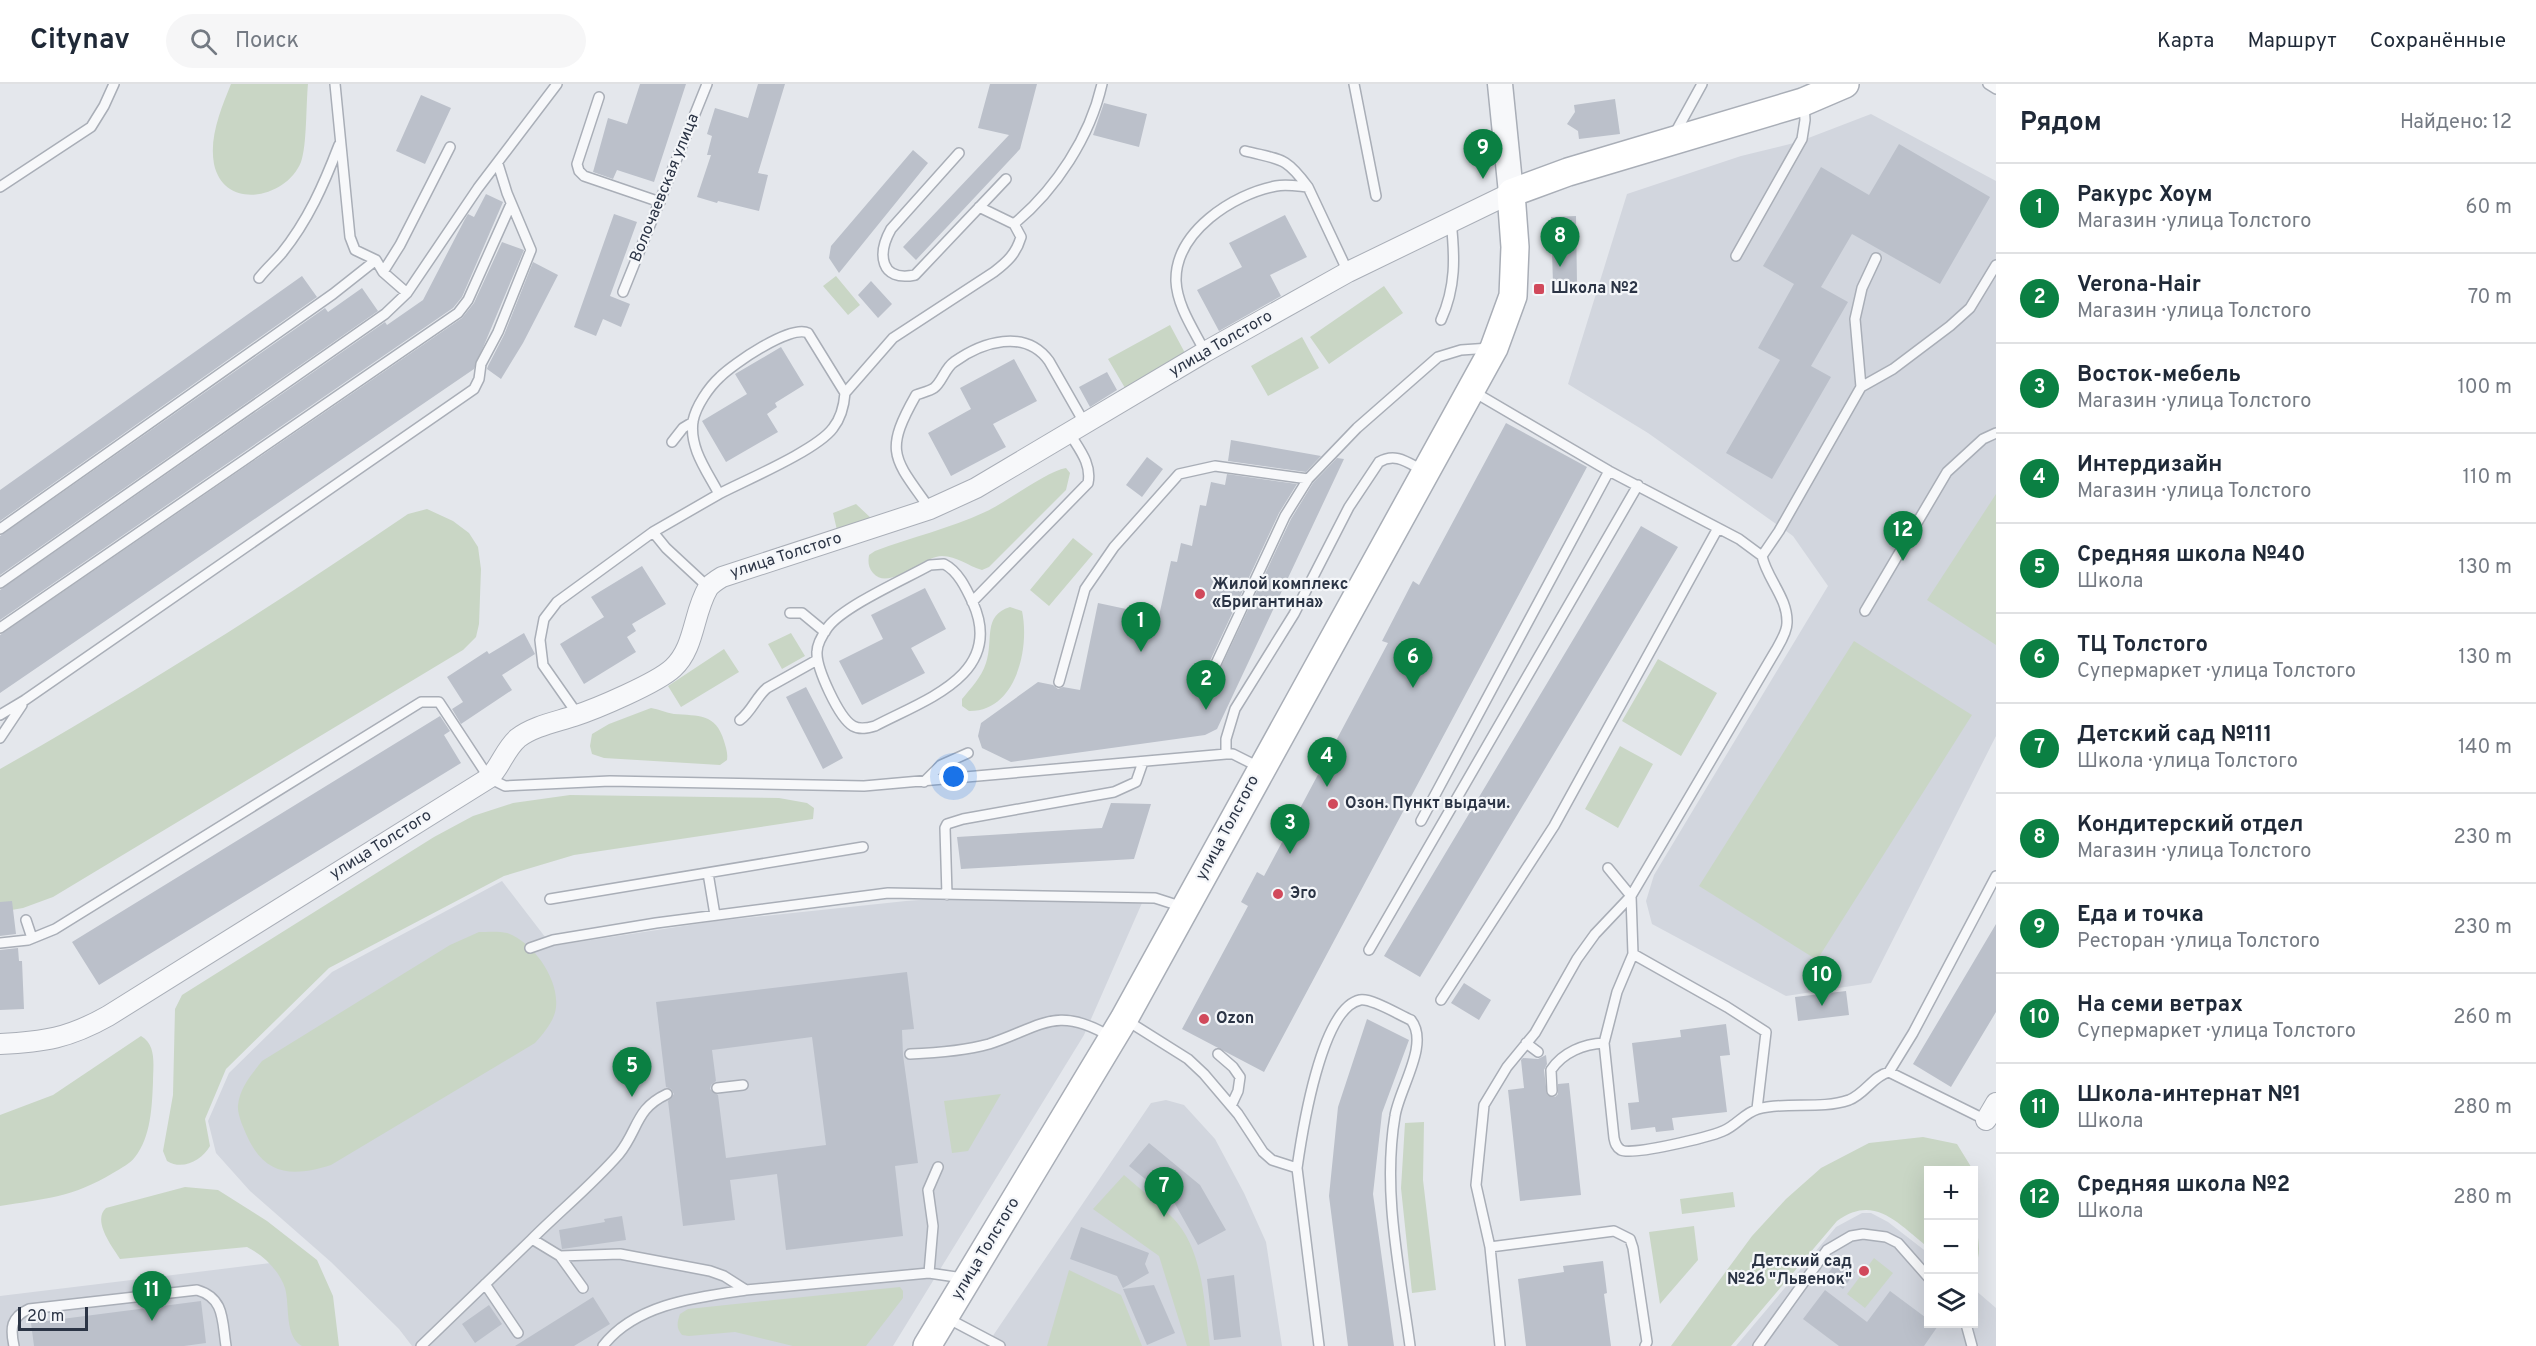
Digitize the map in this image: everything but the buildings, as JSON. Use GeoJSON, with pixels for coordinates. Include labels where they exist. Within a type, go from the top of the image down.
{"type":"FeatureCollection","features":[{"type":"Feature","properties":{"kind":"main road"},"geometry":{"type":"LineString","coordinates":[[1511,193],[1568,172],[1803,102],[1845,84]]}},
{"type":"Feature","properties":{"kind":"main road","name":"улица Толстого"},"geometry":{"type":"LineString","coordinates":[[927,1346],[1118,1028],[1494,348],[1513,296],[1515,256],[1511,193]]}},
{"type":"Feature","properties":{"kind":"street","name":"улица Толстого"},"geometry":{"type":"LineString","coordinates":[[0,1044],[33,1043],[62,1038],[99,1021],[489,778],[495,772],[507,750],[519,738],[536,728],[578,715],[664,676],[676,666],[685,651],[708,586],[722,577],[930,509],[976,488],[1205,352],[1348,272],[1511,193],[1500,84]]}},
{"type":"Feature","properties":{"kind":"lane"},"geometry":{"type":"LineString","coordinates":[[0,187],[91,127],[105,106],[114,84]]}},
{"type":"Feature","properties":{"kind":"lane"},"geometry":{"type":"LineString","coordinates":[[335,84],[350,237],[356,250],[376,260],[383,272],[407,293]]}},
{"type":"Feature","properties":{"kind":"lane"},"geometry":{"type":"LineString","coordinates":[[0,583],[385,314],[407,293],[478,188],[557,84]]}},
{"type":"Feature","properties":{"kind":"lane","name":"Волочаевская улица"},"geometry":{"type":"LineString","coordinates":[[623,292],[706,84]]}},
{"type":"Feature","properties":{"kind":"lane"},"geometry":{"type":"LineString","coordinates":[[1014,224],[1031,210],[1070,160],[1098,99],[1102,84]]}},
{"type":"Feature","properties":{"kind":"lane"},"geometry":{"type":"LineString","coordinates":[[1354,84],[1376,196]]}},
{"type":"Feature","properties":{"kind":"lane"},"geometry":{"type":"LineString","coordinates":[[1671,142],[1702,84]]}},
{"type":"Feature","properties":{"kind":"lane"},"geometry":{"type":"LineString","coordinates":[[1988,84],[1996,89]]}},
{"type":"Feature","properties":{"kind":"lane"},"geometry":{"type":"LineString","coordinates":[[599,97],[577,164],[579,171],[584,176],[660,202]]}},
{"type":"Feature","properties":{"kind":"lane"},"geometry":{"type":"LineString","coordinates":[[1736,256],[1802,139],[1805,120],[1803,102]]}},
{"type":"Feature","properties":{"kind":"lane"},"geometry":{"type":"LineString","coordinates":[[259,278],[280,255],[308,215],[321,192],[339,143]]}},
{"type":"Feature","properties":{"kind":"lane"},"geometry":{"type":"LineString","coordinates":[[383,272],[400,246],[450,147]]}},
{"type":"Feature","properties":{"kind":"lane"},"geometry":{"type":"LineString","coordinates":[[1245,152],[1278,159],[1291,165],[1308,187],[1348,272]]}},
{"type":"Feature","properties":{"kind":"lane"},"geometry":{"type":"LineString","coordinates":[[959,153],[891,229],[881,257],[885,266],[895,275],[906,277],[915,275],[1006,179]]}},
{"type":"Feature","properties":{"kind":"lane"},"geometry":{"type":"LineString","coordinates":[[0,715],[26,700],[474,389],[479,379],[481,364],[498,332],[531,250],[498,164]]}},
{"type":"Feature","properties":{"kind":"lane"},"geometry":{"type":"LineString","coordinates":[[1205,352],[1179,298],[1176,278],[1189,240],[1207,218],[1254,192],[1277,186],[1308,187]]}},
{"type":"Feature","properties":{"kind":"lane"},"geometry":{"type":"LineString","coordinates":[[0,628],[458,313],[468,300],[512,204]]}},
{"type":"Feature","properties":{"kind":"lane"},"geometry":{"type":"LineString","coordinates":[[578,715],[543,665],[540,640],[544,619],[557,602],[652,532],[819,442],[834,427],[842,412],[845,393],[893,338],[1007,262],[1017,249],[1021,237],[1014,224],[979,207]]}},
{"type":"Feature","properties":{"kind":"lane"},"geometry":{"type":"LineString","coordinates":[[1441,320],[1453,284],[1455,263],[1451,222]]}},
{"type":"Feature","properties":{"kind":"lane"},"geometry":{"type":"LineString","coordinates":[[1861,387],[1855,319],[1862,288],[1876,258]]}},
{"type":"Feature","properties":{"kind":"lane"},"geometry":{"type":"LineString","coordinates":[[0,529],[333,294],[376,260]]}},
{"type":"Feature","properties":{"kind":"lane"},"geometry":{"type":"LineString","coordinates":[[1762,556],[1779,531],[1861,387],[1893,369],[1970,308],[1996,265]]}},
{"type":"Feature","properties":{"kind":"lane"},"geometry":{"type":"LineString","coordinates":[[719,494],[695,450],[693,422],[696,412],[718,379],[744,358],[798,331],[804,331],[812,336],[845,393]]}},
{"type":"Feature","properties":{"kind":"lane"},"geometry":{"type":"LineString","coordinates":[[930,509],[901,468],[896,454],[896,438],[916,394],[934,388],[952,363],[1001,340],[1031,345],[1042,351],[1049,361],[1078,429],[1087,461],[1088,483],[972,602]]}},
{"type":"Feature","properties":{"kind":"lane"},"geometry":{"type":"LineString","coordinates":[[1206,683],[1285,516],[1308,479],[1357,428],[1438,357],[1461,350],[1494,348]]}},
{"type":"Feature","properties":{"kind":"lane"},"geometry":{"type":"LineString","coordinates":[[1472,391],[1609,471],[1739,539],[1762,556],[1784,602],[1788,625],[1776,650],[1631,896],[1595,934],[1577,958],[1534,1032],[1507,1067],[1484,1105],[1476,1185],[1490,1247],[1500,1346]]}},
{"type":"Feature","properties":{"kind":"lane"},"geometry":{"type":"LineString","coordinates":[[672,442],[683,428],[693,422]]}},
{"type":"Feature","properties":{"kind":"lane"},"geometry":{"type":"LineString","coordinates":[[1865,611],[1947,472],[1983,439],[1996,433]]}},
{"type":"Feature","properties":{"kind":"lane"},"geometry":{"type":"LineString","coordinates":[[1226,754],[1226,739],[1235,709],[1294,614],[1349,507],[1379,462],[1385,458],[1399,457],[1426,473]]}},
{"type":"Feature","properties":{"kind":"lane"},"geometry":{"type":"LineString","coordinates":[[1059,682],[1085,589],[1114,547],[1179,474],[1215,466],[1308,479]]}},
{"type":"Feature","properties":{"kind":"lane"},"geometry":{"type":"LineString","coordinates":[[1421,821],[1609,471]]}},
{"type":"Feature","properties":{"kind":"lane"},"geometry":{"type":"LineString","coordinates":[[1369,950],[1638,485]]}},
{"type":"Feature","properties":{"kind":"lane"},"geometry":{"type":"LineString","coordinates":[[1441,1000],[1554,826],[1718,528]]}},
{"type":"Feature","properties":{"kind":"lane"},"geometry":{"type":"LineString","coordinates":[[652,532],[708,586]]}},
{"type":"Feature","properties":{"kind":"lane"},"geometry":{"type":"LineString","coordinates":[[944,564],[954,568],[972,602],[981,632],[970,667],[956,683],[875,726],[862,729],[848,722],[821,674],[817,660],[818,646],[825,632],[843,612],[930,565],[944,564]]}},
{"type":"Feature","properties":{"kind":"lane"},"geometry":{"type":"LineString","coordinates":[[790,613],[802,613],[825,632]]}},
{"type":"Feature","properties":{"kind":"lane"},"geometry":{"type":"LineString","coordinates":[[740,720],[752,710],[767,688],[817,660]]}},
{"type":"Feature","properties":{"kind":"lane"},"geometry":{"type":"LineString","coordinates":[[0,738],[26,700]]}},
{"type":"Feature","properties":{"kind":"lane"},"geometry":{"type":"LineString","coordinates":[[0,943],[32,938],[55,929],[421,702],[439,702],[489,778],[505,786],[610,781],[811,786],[924,782],[1226,754],[1233,754],[1261,768]]}},
{"type":"Feature","properties":{"kind":"lane"},"geometry":{"type":"LineString","coordinates":[[924,782],[941,765],[969,753]]}},
{"type":"Feature","properties":{"kind":"lane"},"geometry":{"type":"LineString","coordinates":[[947,895],[945,828],[947,825],[963,819],[1114,792],[1136,782],[1143,762]]}},
{"type":"Feature","properties":{"kind":"lane"},"geometry":{"type":"LineString","coordinates":[[550,899],[863,847]]}},
{"type":"Feature","properties":{"kind":"lane"},"geometry":{"type":"LineString","coordinates":[[1608,868],[1631,896],[1633,954],[1617,992],[1604,1043],[1614,1138],[1617,1147],[1623,1151],[1636,1151],[1722,1132],[1757,1110],[1848,1100],[1864,1091],[1879,1075],[1889,1072],[1991,1112]]}},
{"type":"Feature","properties":{"kind":"lane"},"geometry":{"type":"LineString","coordinates":[[708,873],[715,915]]}},
{"type":"Feature","properties":{"kind":"lane"},"geometry":{"type":"LineString","coordinates":[[1889,1072],[1913,1032],[1996,876]]}},
{"type":"Feature","properties":{"kind":"lane"},"geometry":{"type":"LineString","coordinates":[[530,948],[553,940],[715,915],[888,893],[1155,898],[1185,908]]}},
{"type":"Feature","properties":{"kind":"lane"},"geometry":{"type":"LineString","coordinates":[[26,920],[32,938]]}},
{"type":"Feature","properties":{"kind":"lane"},"geometry":{"type":"LineString","coordinates":[[1633,954],[1727,1006],[1766,1032],[1757,1110]]}},
{"type":"Feature","properties":{"kind":"lane"},"geometry":{"type":"LineString","coordinates":[[1318,1346],[1297,1168],[1310,1095],[1337,1018],[1348,1006],[1360,1000],[1372,1002],[1411,1020],[1415,1025],[1418,1042],[1395,1115],[1390,1188],[1410,1346]]}},
{"type":"Feature","properties":{"kind":"lane"},"geometry":{"type":"LineString","coordinates":[[910,1054],[988,1044],[1031,1026],[1061,1019],[1118,1028],[1188,1059],[1231,1106],[1263,1152],[1272,1160],[1297,1168]]}},
{"type":"Feature","properties":{"kind":"lane"},"geometry":{"type":"LineString","coordinates":[[1526,1043],[1538,1052]]}},
{"type":"Feature","properties":{"kind":"lane"},"geometry":{"type":"LineString","coordinates":[[1552,1091],[1551,1070],[1560,1060],[1588,1044],[1604,1043]]}},
{"type":"Feature","properties":{"kind":"lane"},"geometry":{"type":"LineString","coordinates":[[1218,1054],[1233,1067],[1240,1077],[1238,1091],[1231,1106]]}},
{"type":"Feature","properties":{"kind":"lane"},"geometry":{"type":"LineString","coordinates":[[717,1088],[743,1085]]}},
{"type":"Feature","properties":{"kind":"lane"},"geometry":{"type":"LineString","coordinates":[[421,1346],[619,1153],[642,1111],[656,1099],[667,1094]]}},
{"type":"Feature","properties":{"kind":"lane"},"geometry":{"type":"LineString","coordinates":[[929,1273],[933,1226],[928,1190],[938,1167]]}},
{"type":"Feature","properties":{"kind":"lane"},"geometry":{"type":"LineString","coordinates":[[1490,1247],[1614,1231],[1630,1239],[1647,1342],[1645,1346]]}},
{"type":"Feature","properties":{"kind":"lane"},"geometry":{"type":"LineString","coordinates":[[1758,1346],[1827,1250],[1851,1236],[1863,1234],[1886,1237],[1898,1243],[1926,1274]]}},
{"type":"Feature","properties":{"kind":"lane"},"geometry":{"type":"LineString","coordinates":[[532,1239],[560,1256],[583,1288]]}},
{"type":"Feature","properties":{"kind":"lane"},"geometry":{"type":"LineString","coordinates":[[560,1256],[589,1253],[644,1258],[710,1271],[724,1276],[746,1290]]}},
{"type":"Feature","properties":{"kind":"lane"},"geometry":{"type":"LineString","coordinates":[[603,1346],[624,1324],[654,1310],[690,1299],[746,1290],[929,1273],[968,1279]]}},
{"type":"Feature","properties":{"kind":"lane"},"geometry":{"type":"LineString","coordinates":[[485,1284],[518,1333]]}},
{"type":"Feature","properties":{"kind":"lane"},"geometry":{"type":"LineString","coordinates":[[14,1346],[10,1330],[13,1320],[20,1313],[29,1309],[197,1290],[210,1294],[217,1302],[226,1346]]}},
{"type":"Feature","properties":{"kind":"lane"},"geometry":{"type":"LineString","coordinates":[[945,1317],[1000,1346]]}},
{"type":"Feature","properties":{"kind":"lane"},"geometry":{"type":"LineString","coordinates":[[1967,1328],[1972,1346]]}},
{"type":"Feature","properties":{"kind":"shaded area"},"geometry":{"type":"Polygon","coordinates":[[[1871,114],[1996,181],[1996,736],[1871,983],[1786,996],[1652,924],[1646,901],[1654,875],[1828,586],[1793,536],[1648,433],[1568,384],[1627,194],[1741,156],[1798,142],[1871,114]]]}},
{"type":"Feature","properties":{"kind":"shaded area"},"geometry":{"type":"Polygon","coordinates":[[[502,881],[552,946],[716,921],[906,901],[934,899],[1142,903],[1084,1035],[893,1346],[412,1346],[399,1329],[331,1262],[250,1191],[216,1153],[208,1121],[229,1073],[332,972],[502,881]]]}},
{"type":"Feature","properties":{"kind":"shaded area"},"geometry":{"type":"Polygon","coordinates":[[[1166,1100],[1184,1105],[1215,1139],[1244,1193],[1266,1242],[1282,1346],[986,1346],[1151,1103],[1166,1100]]]}},
{"type":"Feature","properties":{"kind":"shaded area","name":"Детский сад №26 \"Львенок\""},"geometry":{"type":"Polygon","coordinates":[[[1862,1213],[1871,1213],[1888,1222],[1924,1250],[1924,1328],[1978,1328],[1978,1292],[1996,1308],[1996,1346],[1736,1346],[1836,1227],[1862,1213]]]}},
{"type":"Feature","properties":{"kind":"shaded area"},"geometry":{"type":"Polygon","coordinates":[[[296,1260],[308,1346],[0,1346],[0,1296],[296,1260]]]}},
{"type":"Feature","properties":{"kind":"green space"},"geometry":{"type":"Polygon","coordinates":[[[231,84],[308,84],[301,162],[293,175],[282,185],[270,191],[242,194],[230,189],[220,179],[214,164],[215,133],[231,84]]]}},
{"type":"Feature","properties":{"kind":"green space"},"geometry":{"type":"Polygon","coordinates":[[[836,276],[860,305],[848,315],[823,286],[836,276]]]}},
{"type":"Feature","properties":{"kind":"green space"},"geometry":{"type":"Polygon","coordinates":[[[1384,286],[1403,313],[1329,364],[1310,337],[1384,286]]]}},
{"type":"Feature","properties":{"kind":"green space"},"geometry":{"type":"Polygon","coordinates":[[[1170,325],[1185,353],[1125,388],[1108,359],[1170,325]]]}},
{"type":"Feature","properties":{"kind":"green space"},"geometry":{"type":"Polygon","coordinates":[[[1302,337],[1319,368],[1268,396],[1251,366],[1302,337]]]}},
{"type":"Feature","properties":{"kind":"green space"},"geometry":{"type":"Polygon","coordinates":[[[1066,468],[1070,473],[1066,490],[989,567],[982,570],[942,556],[888,578],[880,578],[870,569],[869,555],[875,551],[971,518],[1048,475],[1066,468]]]}},
{"type":"Feature","properties":{"kind":"green space"},"geometry":{"type":"Polygon","coordinates":[[[1996,494],[1996,645],[1927,600],[1996,494]]]}},
{"type":"Feature","properties":{"kind":"green space"},"geometry":{"type":"Polygon","coordinates":[[[856,504],[872,519],[837,530],[833,513],[856,504]]]}},
{"type":"Feature","properties":{"kind":"green space"},"geometry":{"type":"Polygon","coordinates":[[[427,509],[453,521],[469,533],[478,547],[481,569],[479,624],[476,637],[463,650],[53,897],[23,908],[0,912],[0,769],[207,646],[408,514],[427,509]]]}},
{"type":"Feature","properties":{"kind":"green space"},"geometry":{"type":"Polygon","coordinates":[[[1073,538],[1093,554],[1049,606],[1030,590],[1073,538]]]}},
{"type":"Feature","properties":{"kind":"green space"},"geometry":{"type":"Polygon","coordinates":[[[1010,607],[1022,611],[1024,626],[1024,642],[1016,675],[1009,690],[998,701],[985,709],[969,711],[962,706],[962,699],[984,668],[992,623],[1001,611],[1010,607]]]}},
{"type":"Feature","properties":{"kind":"green space"},"geometry":{"type":"Polygon","coordinates":[[[791,633],[805,656],[782,669],[768,644],[791,633]]]}},
{"type":"Feature","properties":{"kind":"green space"},"geometry":{"type":"Polygon","coordinates":[[[1854,641],[1972,715],[1817,960],[1699,886],[1854,641]]]}},
{"type":"Feature","properties":{"kind":"green space"},"geometry":{"type":"Polygon","coordinates":[[[724,649],[739,672],[681,707],[668,686],[724,649]]]}},
{"type":"Feature","properties":{"kind":"green space"},"geometry":{"type":"Polygon","coordinates":[[[1658,659],[1717,693],[1681,756],[1622,721],[1658,659]]]}},
{"type":"Feature","properties":{"kind":"green space"},"geometry":{"type":"Polygon","coordinates":[[[651,708],[674,714],[698,716],[711,721],[721,732],[727,750],[727,760],[720,765],[604,758],[592,754],[590,746],[592,734],[609,724],[651,708]]]}},
{"type":"Feature","properties":{"kind":"green space"},"geometry":{"type":"Polygon","coordinates":[[[1620,746],[1653,764],[1618,828],[1585,809],[1620,746]]]}},
{"type":"Feature","properties":{"kind":"green space"},"geometry":{"type":"Polygon","coordinates":[[[570,795],[779,798],[807,803],[814,808],[813,819],[574,855],[504,876],[329,968],[226,1069],[205,1119],[210,1146],[207,1151],[197,1160],[186,1164],[179,1165],[167,1161],[163,1151],[173,1095],[175,1009],[182,995],[434,837],[473,816],[513,803],[570,795]]]}},
{"type":"Feature","properties":{"kind":"green space"},"geometry":{"type":"Polygon","coordinates":[[[479,932],[504,932],[517,938],[535,953],[549,974],[556,996],[554,1017],[535,1043],[331,1165],[292,1172],[271,1166],[262,1159],[247,1136],[238,1109],[239,1098],[244,1087],[262,1061],[450,945],[479,932]]]}},
{"type":"Feature","properties":{"kind":"green space"},"geometry":{"type":"Polygon","coordinates":[[[141,1036],[152,1050],[152,1101],[147,1131],[133,1159],[99,1181],[72,1192],[0,1206],[0,1115],[53,1095],[141,1036]]]}},
{"type":"Feature","properties":{"kind":"green space"},"geometry":{"type":"Polygon","coordinates":[[[1001,1094],[968,1151],[952,1153],[944,1101],[1001,1094]]]}},
{"type":"Feature","properties":{"kind":"green space"},"geometry":{"type":"Polygon","coordinates":[[[1424,1122],[1423,1180],[1436,1290],[1412,1293],[1401,1188],[1405,1123],[1424,1122]]]}},
{"type":"Feature","properties":{"kind":"green space"},"geometry":{"type":"Polygon","coordinates":[[[1923,1137],[1957,1144],[1971,1166],[1924,1166],[1924,1244],[1885,1215],[1863,1210],[1851,1213],[1837,1221],[1731,1346],[1671,1346],[1752,1236],[1786,1199],[1821,1168],[1869,1143],[1923,1137]]]}},
{"type":"Feature","properties":{"kind":"green space"},"geometry":{"type":"Polygon","coordinates":[[[1124,1175],[1173,1218],[1191,1246],[1201,1279],[1210,1346],[1187,1346],[1159,1256],[1093,1209],[1124,1175]]]}},
{"type":"Feature","properties":{"kind":"green space"},"geometry":{"type":"Polygon","coordinates":[[[185,1187],[218,1190],[267,1221],[317,1260],[333,1296],[339,1346],[302,1346],[296,1341],[290,1328],[285,1288],[279,1275],[259,1254],[247,1247],[120,1259],[108,1241],[102,1226],[102,1213],[106,1208],[185,1187]]]}},
{"type":"Feature","properties":{"kind":"green space"},"geometry":{"type":"Polygon","coordinates":[[[1733,1192],[1735,1207],[1682,1214],[1680,1199],[1733,1192]]]}},
{"type":"Feature","properties":{"kind":"green space"},"geometry":{"type":"Polygon","coordinates":[[[1694,1226],[1698,1260],[1660,1304],[1649,1232],[1694,1226]]]}},
{"type":"Feature","properties":{"kind":"green space"},"geometry":{"type":"Polygon","coordinates":[[[1874,1258],[1893,1273],[1865,1308],[1847,1294],[1874,1258]]]}},
{"type":"Feature","properties":{"kind":"green space"},"geometry":{"type":"Polygon","coordinates":[[[1069,1270],[1121,1295],[1142,1346],[1047,1346],[1069,1270]]]}},
{"type":"Feature","properties":{"kind":"green space"},"geometry":{"type":"Polygon","coordinates":[[[900,1287],[903,1291],[903,1298],[866,1346],[793,1346],[735,1332],[682,1335],[678,1328],[680,1314],[688,1309],[900,1287]]]}},
{"type":"Feature","properties":{"kind":"place","name":"Еда и точка"},"geometry":{"type":"Point","coordinates":[1483,179]}},
{"type":"Feature","properties":{"kind":"place","name":"Кондитерский отдел"},"geometry":{"type":"Point","coordinates":[1560,267]}},
{"type":"Feature","properties":{"kind":"place","name":"Школа №2"},"geometry":{"type":"Point","coordinates":[1539,289]}},
{"type":"Feature","properties":{"kind":"place","name":"Средняя школа №2"},"geometry":{"type":"Point","coordinates":[1903,561]}},
{"type":"Feature","properties":{"kind":"place","name":"Жилой комплекс «Бригантина»"},"geometry":{"type":"Point","coordinates":[1200,594]}},
{"type":"Feature","properties":{"kind":"place","name":"Ракурс Хоум"},"geometry":{"type":"Point","coordinates":[1141,652]}},
{"type":"Feature","properties":{"kind":"place","name":"ТЦ Толстого"},"geometry":{"type":"Point","coordinates":[1413,688]}},
{"type":"Feature","properties":{"kind":"place","name":"Verona-Hair"},"geometry":{"type":"Point","coordinates":[1206,710]}},
{"type":"Feature","properties":{"kind":"place","name":"Интердизайн"},"geometry":{"type":"Point","coordinates":[1327,787]}},
{"type":"Feature","properties":{"kind":"place","name":"Озон. Пункт выдачи."},"geometry":{"type":"Point","coordinates":[1333,804]}},
{"type":"Feature","properties":{"kind":"place","name":"Восток-мебель"},"geometry":{"type":"Point","coordinates":[1290,854]}},
{"type":"Feature","properties":{"kind":"place","name":"Эго"},"geometry":{"type":"Point","coordinates":[1278,894]}},
{"type":"Feature","properties":{"kind":"place","name":"На семи ветрах"},"geometry":{"type":"Point","coordinates":[1822,1006]}},
{"type":"Feature","properties":{"kind":"place","name":"Ozon"},"geometry":{"type":"Point","coordinates":[1204,1019]}},
{"type":"Feature","properties":{"kind":"place","name":"Средняя школа №40"},"geometry":{"type":"Point","coordinates":[632,1097]}},
{"type":"Feature","properties":{"kind":"place","name":"Детский сад №111"},"geometry":{"type":"Point","coordinates":[1164,1217]}},
{"type":"Feature","properties":{"kind":"place","name":"Детский сад №26 \"Львенок\""},"geometry":{"type":"Point","coordinates":[1864,1271]}},
{"type":"Feature","properties":{"kind":"place","name":"Школа-интернат №1"},"geometry":{"type":"Point","coordinates":[152,1321]}}]}
